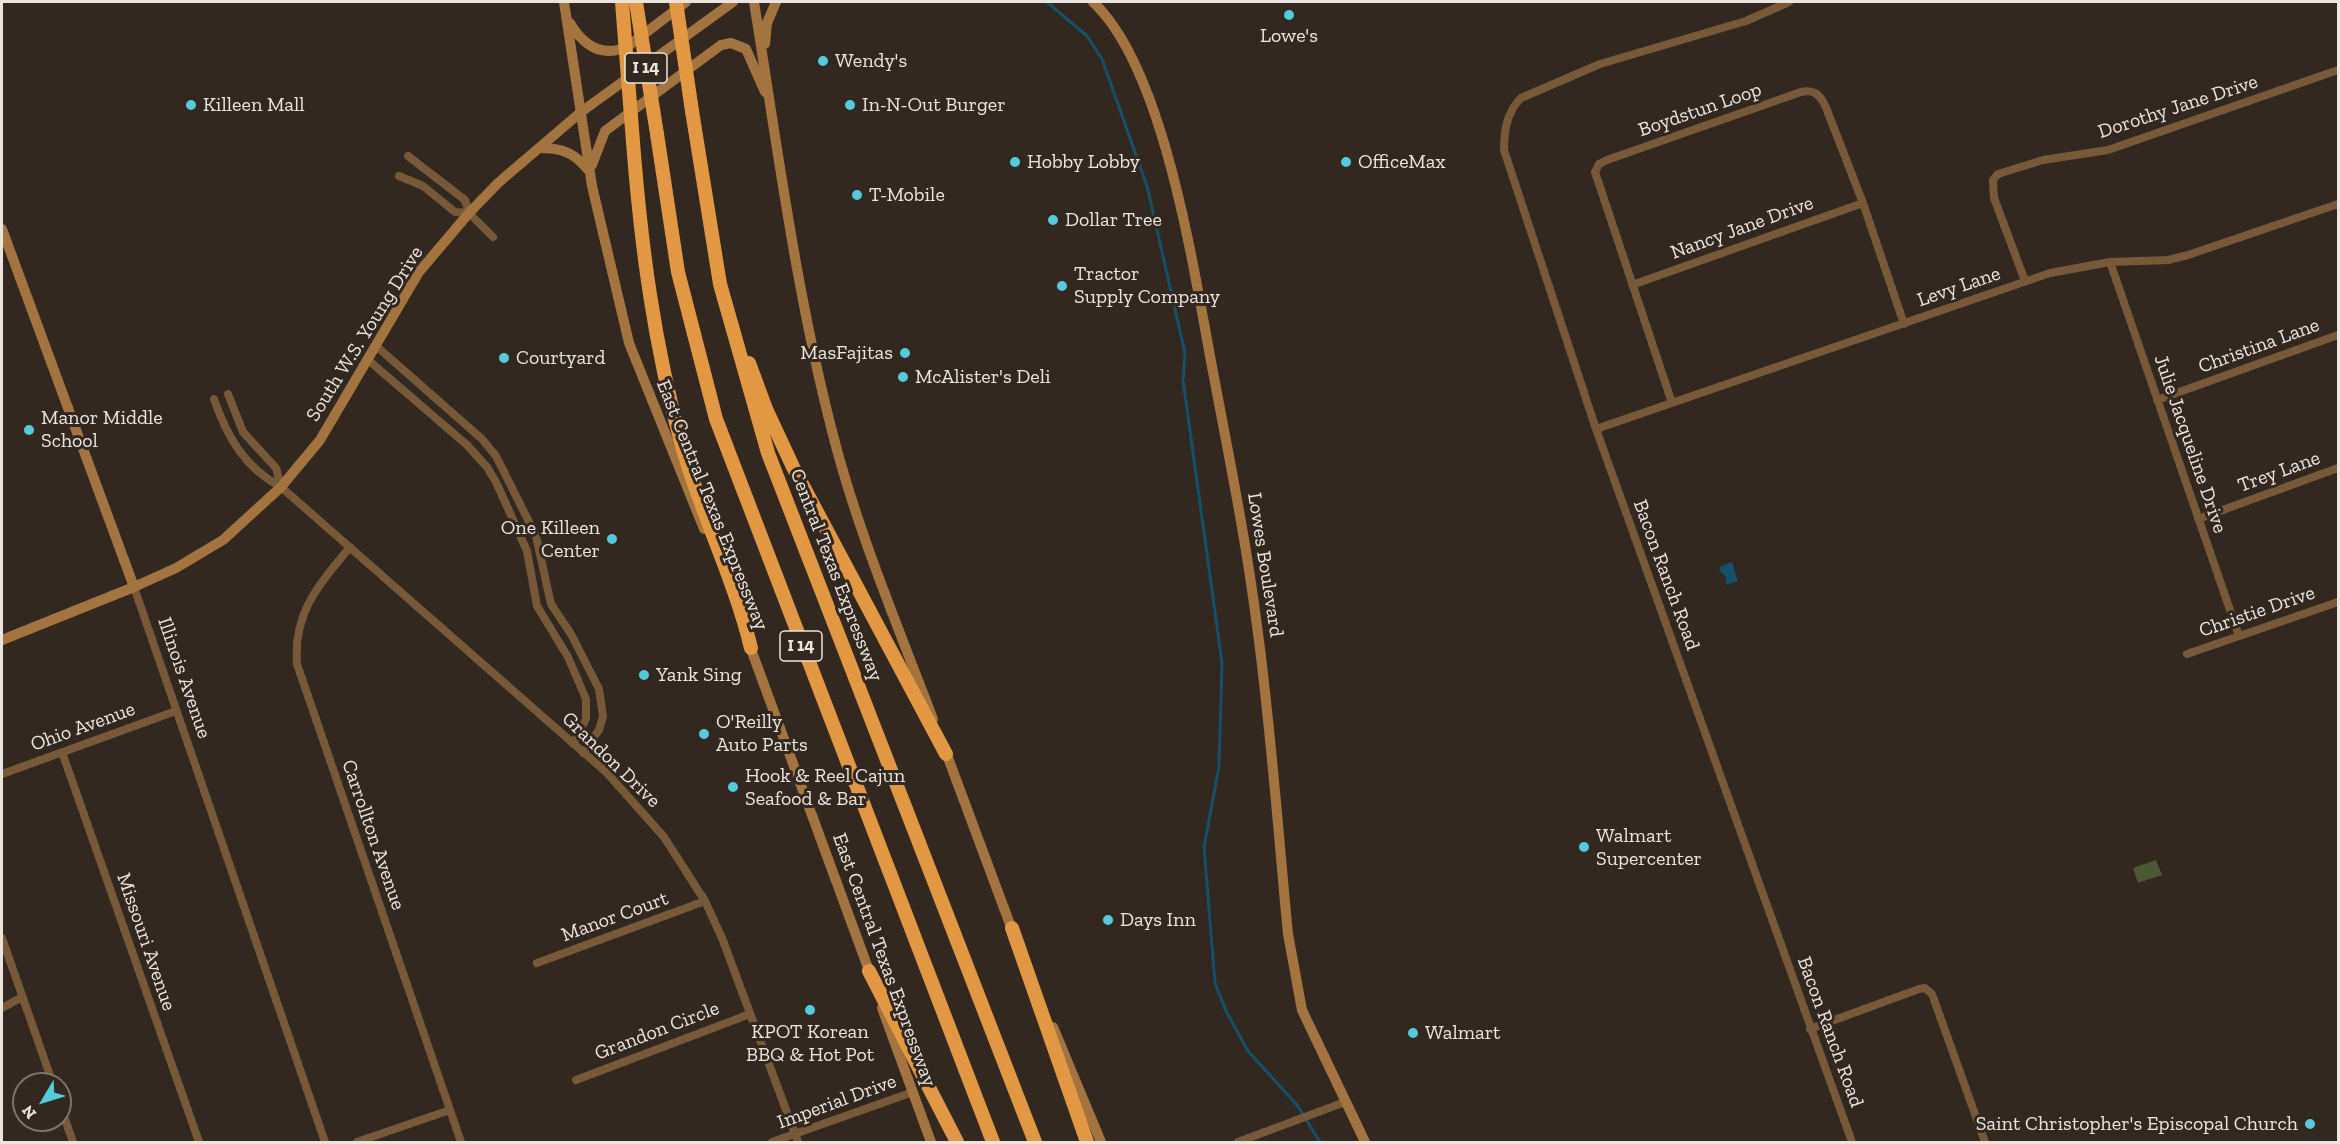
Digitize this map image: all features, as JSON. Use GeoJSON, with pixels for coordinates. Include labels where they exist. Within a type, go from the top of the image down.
{"type":"FeatureCollection","features":[{"type":"Feature","properties":{"kind":"highway"},"geometry":{"type":"LineString","coordinates":[[622,2],[633,142],[650,305],[664,377],[682,448],[742,610],[750,648]]}},
{"type":"Feature","properties":{"kind":"highway","name":"I 14"},"geometry":{"type":"LineString","coordinates":[[636,2],[678,272],[716,419],[993,1143]]}},
{"type":"Feature","properties":{"kind":"highway","name":"Central Texas Expressway"},"geometry":{"type":"LineString","coordinates":[[676,2],[720,284],[768,453],[1035,1143]]}},
{"type":"Feature","properties":{"kind":"highway"},"geometry":{"type":"LineString","coordinates":[[720,284],[766,409],[793,467],[946,754]]}},
{"type":"Feature","properties":{"kind":"highway"},"geometry":{"type":"LineString","coordinates":[[1012,928],[1087,1143]]}},
{"type":"Feature","properties":{"kind":"highway"},"geometry":{"type":"LineString","coordinates":[[869,971],[957,1143]]}},
{"type":"Feature","properties":{"kind":"main road","name":"East Central Texas Expressway"},"geometry":{"type":"LineString","coordinates":[[564,2],[590,173],[629,343],[750,648],[931,1143]]}},
{"type":"Feature","properties":{"kind":"main road"},"geometry":{"type":"LineString","coordinates":[[567,17],[587,45],[599,50],[617,51],[686,2]]}},
{"type":"Feature","properties":{"kind":"main road","name":"South W.S. Young Drive"},"geometry":{"type":"LineString","coordinates":[[2,640],[134,587],[221,542],[281,487],[320,440],[419,272],[469,213],[498,183],[581,112],[733,2]]}},
{"type":"Feature","properties":{"kind":"main road"},"geometry":{"type":"LineString","coordinates":[[754,2],[807,318],[832,431],[870,555],[1012,928],[1101,1143]]}},
{"type":"Feature","properties":{"kind":"main road"},"geometry":{"type":"LineString","coordinates":[[763,56],[767,23],[776,2]]}},
{"type":"Feature","properties":{"kind":"main road","name":"Lowes Boulevard"},"geometry":{"type":"LineString","coordinates":[[1093,2],[1117,28],[1142,81],[1156,121],[1195,273],[1252,590],[1288,934],[1297,988],[1314,1037],[1365,1143]]}},
{"type":"Feature","properties":{"kind":"main road"},"geometry":{"type":"LineString","coordinates":[[590,173],[594,155],[605,130],[721,45],[731,43],[746,49],[772,112]]}},
{"type":"Feature","properties":{"kind":"main road"},"geometry":{"type":"LineString","coordinates":[[540,148],[570,152],[590,173]]}},
{"type":"Feature","properties":{"kind":"main road","name":"Illinois Avenue"},"geometry":{"type":"LineString","coordinates":[[2,229],[134,587]]}},
{"type":"Feature","properties":{"kind":"street","name":"Bacon Ranch Road"},"geometry":{"type":"LineString","coordinates":[[1789,2],[1746,21],[1600,64],[1521,98],[1512,108],[1504,131],[1504,150],[1596,429],[1852,1143]]}},
{"type":"Feature","properties":{"kind":"street","name":"Dorothy Jane Drive"},"geometry":{"type":"LineString","coordinates":[[2025,281],[1994,198],[1993,180],[1998,174],[2043,160],[2108,150],[2338,70]]}},
{"type":"Feature","properties":{"kind":"street","name":"Boydstun Loop"},"geometry":{"type":"LineString","coordinates":[[1672,403],[1596,179],[1597,167],[1606,160],[1808,90],[1820,96],[1825,105],[1863,203],[1904,324]]}},
{"type":"Feature","properties":{"kind":"street"},"geometry":{"type":"LineString","coordinates":[[408,156],[465,200],[469,213],[493,237]]}},
{"type":"Feature","properties":{"kind":"street"},"geometry":{"type":"LineString","coordinates":[[399,176],[423,186],[455,212],[469,213]]}},
{"type":"Feature","properties":{"kind":"street","name":"Nancy Jane Drive"},"geometry":{"type":"LineString","coordinates":[[1632,285],[1863,203]]}},
{"type":"Feature","properties":{"kind":"street","name":"Levy Lane"},"geometry":{"type":"LineString","coordinates":[[1596,429],[2050,273],[2110,262],[2168,260],[2338,204]]}},
{"type":"Feature","properties":{"kind":"street","name":"Julie Jacqueline Drive"},"geometry":{"type":"LineString","coordinates":[[2110,262],[2238,636]]}},
{"type":"Feature","properties":{"kind":"street","name":"Christina Lane"},"geometry":{"type":"LineString","coordinates":[[2157,400],[2338,335]]}},
{"type":"Feature","properties":{"kind":"street"},"geometry":{"type":"LineString","coordinates":[[375,345],[482,439],[508,476],[542,555],[551,604],[567,628],[594,679],[602,702],[603,716],[598,730],[583,753]]}},
{"type":"Feature","properties":{"kind":"street"},"geometry":{"type":"LineString","coordinates":[[367,358],[478,456],[496,483],[527,551],[537,606],[556,635],[580,685],[588,708],[582,729],[573,744]]}},
{"type":"Feature","properties":{"kind":"street"},"geometry":{"type":"LineString","coordinates":[[409,395],[419,384]]}},
{"type":"Feature","properties":{"kind":"street"},"geometry":{"type":"LineString","coordinates":[[228,394],[243,432],[276,468],[281,487]]}},
{"type":"Feature","properties":{"kind":"street","name":"Grandon Drive"},"geometry":{"type":"LineString","coordinates":[[214,399],[229,438],[264,478],[281,487],[607,773],[647,816],[705,901],[796,1138]]}},
{"type":"Feature","properties":{"kind":"street","name":"Trey Lane"},"geometry":{"type":"LineString","coordinates":[[2198,519],[2338,468]]}},
{"type":"Feature","properties":{"kind":"street"},"geometry":{"type":"LineString","coordinates":[[496,483],[508,476]]}},
{"type":"Feature","properties":{"kind":"street"},"geometry":{"type":"LineString","coordinates":[[518,531],[529,521]]}},
{"type":"Feature","properties":{"kind":"street","name":"Carrollton Avenue"},"geometry":{"type":"LineString","coordinates":[[350,547],[306,604],[297,633],[297,664],[461,1143]]}},
{"type":"Feature","properties":{"kind":"street","name":"Illinois Avenue"},"geometry":{"type":"LineString","coordinates":[[134,587],[325,1143]]}},
{"type":"Feature","properties":{"kind":"street","name":"Christie Drive"},"geometry":{"type":"LineString","coordinates":[[2187,654],[2338,602]]}},
{"type":"Feature","properties":{"kind":"street"},"geometry":{"type":"LineString","coordinates":[[556,635],[567,628]]}},
{"type":"Feature","properties":{"kind":"street"},"geometry":{"type":"LineString","coordinates":[[580,685],[594,679]]}},
{"type":"Feature","properties":{"kind":"street","name":"Ohio Avenue"},"geometry":{"type":"LineString","coordinates":[[2,774],[176,711]]}},
{"type":"Feature","properties":{"kind":"street","name":"Missouri Avenue"},"geometry":{"type":"LineString","coordinates":[[62,752],[199,1143]]}},
{"type":"Feature","properties":{"kind":"street","name":"Manor Court"},"geometry":{"type":"LineString","coordinates":[[537,963],[705,901]]}},
{"type":"Feature","properties":{"kind":"street"},"geometry":{"type":"LineString","coordinates":[[2,938],[49,1072]]}},
{"type":"Feature","properties":{"kind":"street"},"geometry":{"type":"LineString","coordinates":[[1810,1029],[1922,988],[1929,991],[1985,1143]]}},
{"type":"Feature","properties":{"kind":"street"},"geometry":{"type":"LineString","coordinates":[[2,1008],[22,997]]}},
{"type":"Feature","properties":{"kind":"street","name":"Grandon Circle"},"geometry":{"type":"LineString","coordinates":[[576,1080],[750,1014]]}},
{"type":"Feature","properties":{"kind":"street","name":"Imperial Drive"},"geometry":{"type":"LineString","coordinates":[[772,1143],[796,1138],[913,1092]]}},
{"type":"Feature","properties":{"kind":"street"},"geometry":{"type":"LineString","coordinates":[[1238,1143],[1345,1102]]}},
{"type":"Feature","properties":{"kind":"street"},"geometry":{"type":"LineString","coordinates":[[357,1143],[450,1110]]}},
{"type":"Feature","properties":{"kind":"green space"},"geometry":{"type":"Polygon","coordinates":[[[2156,860],[2162,875],[2138,883],[2133,868],[2156,860]]]}},
{"type":"Feature","properties":{"kind":"water"},"geometry":{"type":"Polygon","coordinates":[[[1732,562],[1738,581],[1726,585],[1726,577],[1719,570],[1721,566],[1732,562]]]}},
{"type":"Feature","properties":{"kind":"waterway"},"geometry":{"type":"LineString","coordinates":[[1047,2],[1087,36],[1102,59],[1147,186],[1185,353],[1183,380],[1222,663],[1219,767],[1204,847],[1215,983],[1226,1011],[1248,1051],[1297,1105],[1320,1142]]}},
{"type":"Feature","properties":{"kind":"place","name":"Lowe's"},"geometry":{"type":"Point","coordinates":[1289,15]}},
{"type":"Feature","properties":{"kind":"place","name":"Wendy's"},"geometry":{"type":"Point","coordinates":[823,61]}},
{"type":"Feature","properties":{"kind":"place","name":"Killeen Mall"},"geometry":{"type":"Point","coordinates":[191,105]}},
{"type":"Feature","properties":{"kind":"place","name":"In-N-Out Burger"},"geometry":{"type":"Point","coordinates":[850,105]}},
{"type":"Feature","properties":{"kind":"place","name":"Hobby Lobby"},"geometry":{"type":"Point","coordinates":[1015,162]}},
{"type":"Feature","properties":{"kind":"place","name":"OfficeMax"},"geometry":{"type":"Point","coordinates":[1346,162]}},
{"type":"Feature","properties":{"kind":"place","name":"T-Mobile"},"geometry":{"type":"Point","coordinates":[857,195]}},
{"type":"Feature","properties":{"kind":"place","name":"Dollar Tree"},"geometry":{"type":"Point","coordinates":[1053,220]}},
{"type":"Feature","properties":{"kind":"place","name":"Tractor Supply Company"},"geometry":{"type":"Point","coordinates":[1062,286]}},
{"type":"Feature","properties":{"kind":"place","name":"MasFajitas"},"geometry":{"type":"Point","coordinates":[905,353]}},
{"type":"Feature","properties":{"kind":"place","name":"Courtyard"},"geometry":{"type":"Point","coordinates":[504,358]}},
{"type":"Feature","properties":{"kind":"place","name":"McAlister's Deli"},"geometry":{"type":"Point","coordinates":[903,377]}},
{"type":"Feature","properties":{"kind":"place","name":"Manor Middle School"},"geometry":{"type":"Point","coordinates":[29,430]}},
{"type":"Feature","properties":{"kind":"place","name":"One Killeen Center"},"geometry":{"type":"Point","coordinates":[612,539]}},
{"type":"Feature","properties":{"kind":"place","name":"Yank Sing"},"geometry":{"type":"Point","coordinates":[644,675]}},
{"type":"Feature","properties":{"kind":"place","name":"O'Reilly Auto Parts"},"geometry":{"type":"Point","coordinates":[704,734]}},
{"type":"Feature","properties":{"kind":"place","name":"Hook & Reel Cajun Seafood & Bar"},"geometry":{"type":"Point","coordinates":[733,787]}},
{"type":"Feature","properties":{"kind":"place","name":"Walmart Supercenter"},"geometry":{"type":"Point","coordinates":[1584,847]}},
{"type":"Feature","properties":{"kind":"place","name":"Days Inn"},"geometry":{"type":"Point","coordinates":[1108,920]}},
{"type":"Feature","properties":{"kind":"place","name":"KPOT Korean BBQ & Hot Pot"},"geometry":{"type":"Point","coordinates":[810,1010]}},
{"type":"Feature","properties":{"kind":"place","name":"Walmart"},"geometry":{"type":"Point","coordinates":[1413,1033]}},
{"type":"Feature","properties":{"kind":"place","name":"Saint Christopher's Episcopal Church"},"geometry":{"type":"Point","coordinates":[2310,1124]}}]}
